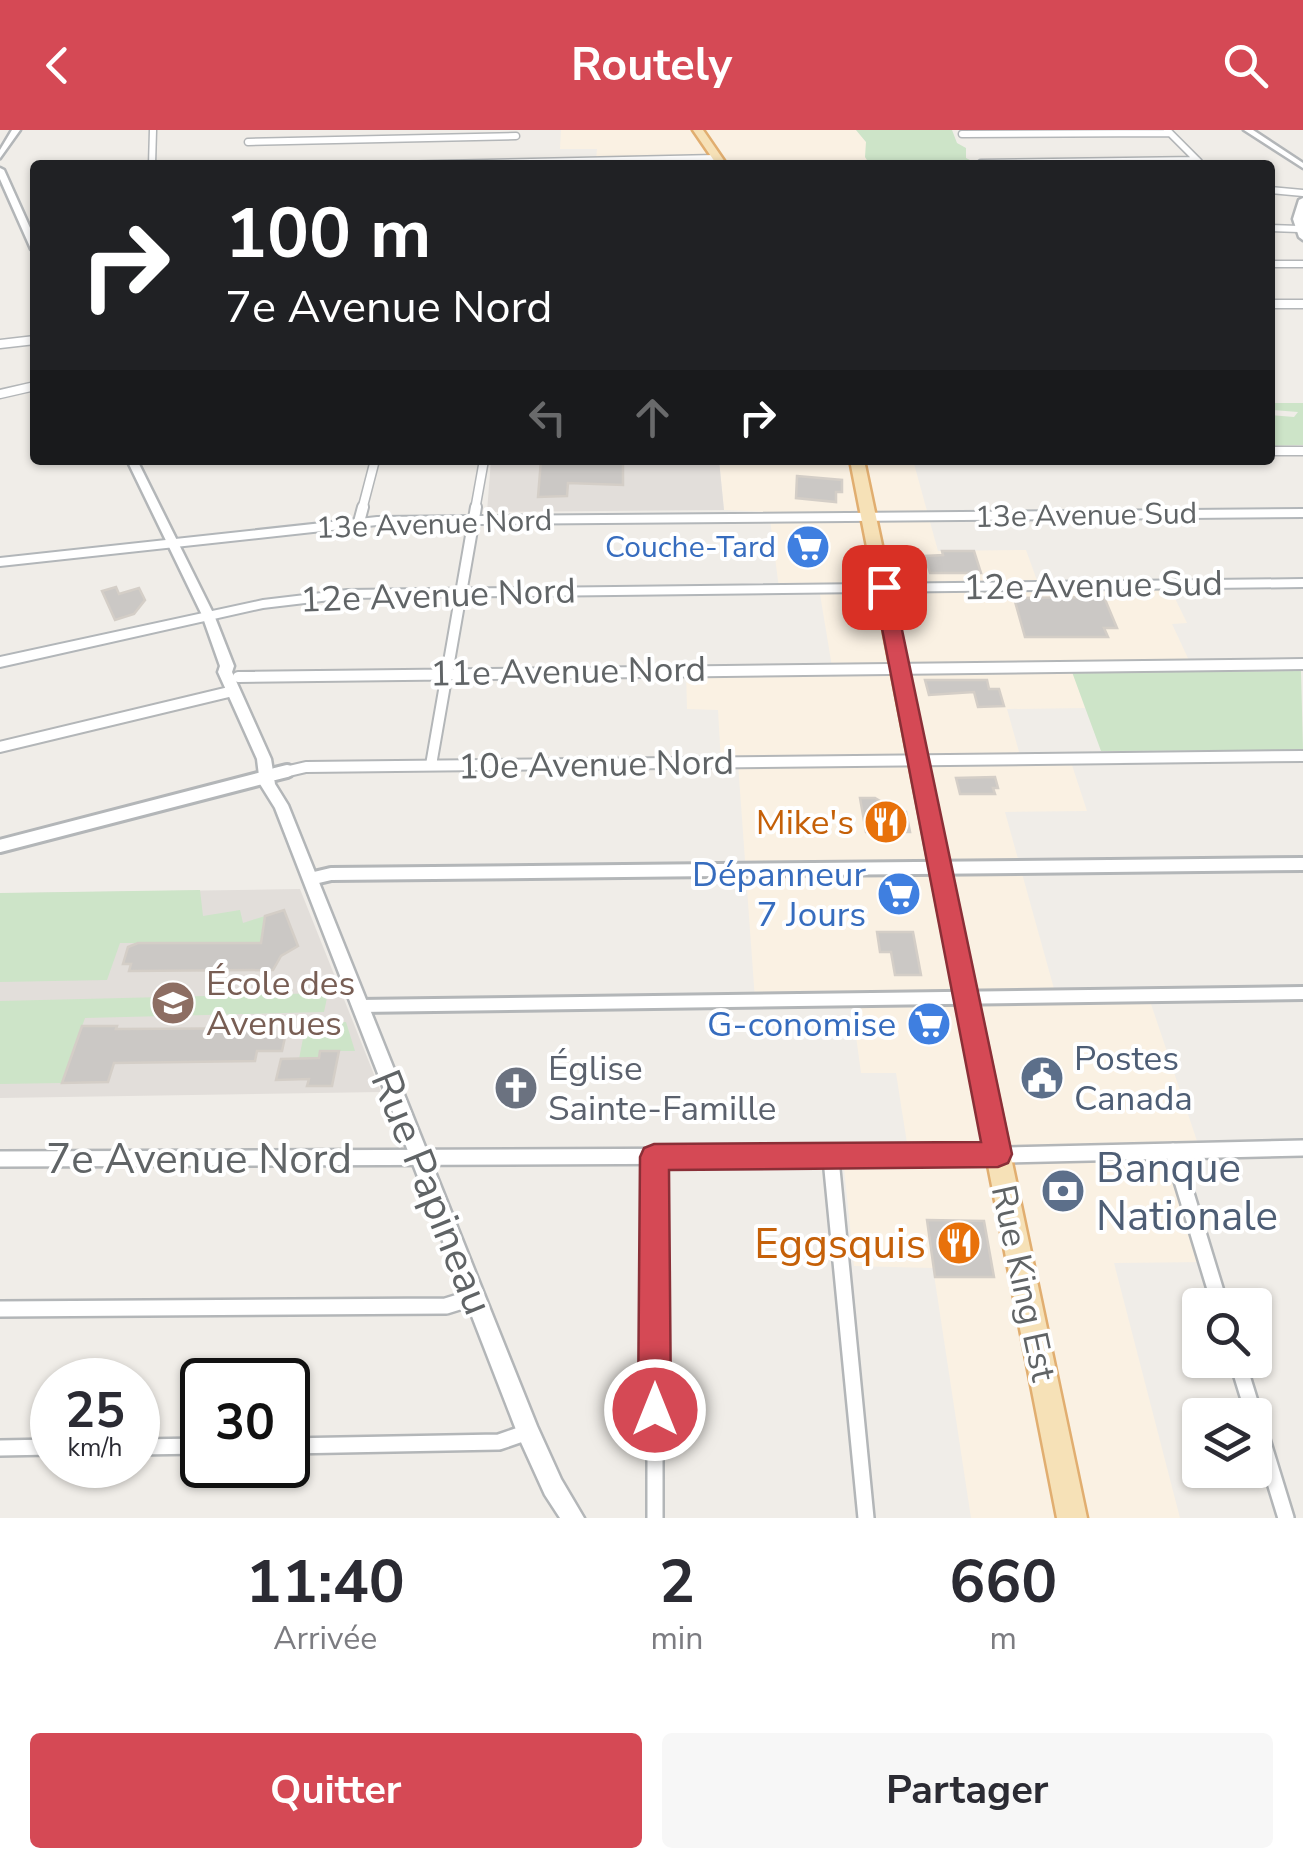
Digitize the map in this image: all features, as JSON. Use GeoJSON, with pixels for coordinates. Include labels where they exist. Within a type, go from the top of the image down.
{"type":"FeatureCollection","features":[{"type":"Feature","properties":{"kind":"main road"},"geometry":{"type":"LineString","coordinates":[[698,130],[718,160]]}},
{"type":"Feature","properties":{"kind":"main road","name":"Rue King Est"},"geometry":{"type":"LineString","coordinates":[[858,465],[1072,1518]]}},
{"type":"Feature","properties":{"kind":"main road","name":"13e Avenue Sud"},"geometry":{"type":"LineString","coordinates":[[870,517],[1303,513]]}},
{"type":"Feature","properties":{"kind":"main road","name":"13e Avenue Nord"},"geometry":{"type":"LineString","coordinates":[[0,562],[359,522],[870,517]]}},
{"type":"Feature","properties":{"kind":"main road","name":"12e Avenue Sud"},"geometry":{"type":"LineString","coordinates":[[884,587],[1303,583]]}},
{"type":"Feature","properties":{"kind":"main road","name":"12e Avenue Nord"},"geometry":{"type":"LineString","coordinates":[[0,662],[208,615],[330,595],[884,587]]}},
{"type":"Feature","properties":{"kind":"street"},"geometry":{"type":"LineString","coordinates":[[0,156],[16,130]]}},
{"type":"Feature","properties":{"kind":"street"},"geometry":{"type":"LineString","coordinates":[[152,160],[153,130]]}},
{"type":"Feature","properties":{"kind":"street"},"geometry":{"type":"LineString","coordinates":[[375,139],[378,130]]}},
{"type":"Feature","properties":{"kind":"street"},"geometry":{"type":"LineString","coordinates":[[1248,130],[1303,166]]}},
{"type":"Feature","properties":{"kind":"street"},"geometry":{"type":"LineString","coordinates":[[962,134],[1169,131],[1197,160]]}},
{"type":"Feature","properties":{"kind":"street"},"geometry":{"type":"LineString","coordinates":[[248,142],[516,133],[512,160]]}},
{"type":"Feature","properties":{"kind":"street"},"geometry":{"type":"LineString","coordinates":[[0,170],[30,238]]}},
{"type":"Feature","properties":{"kind":"street"},"geometry":{"type":"LineString","coordinates":[[1275,190],[1303,193]]}},
{"type":"Feature","properties":{"kind":"street"},"geometry":{"type":"LineString","coordinates":[[1275,228],[1301,229],[1303,200]]}},
{"type":"Feature","properties":{"kind":"street"},"geometry":{"type":"LineString","coordinates":[[1275,264],[1303,264]]}},
{"type":"Feature","properties":{"kind":"street"},"geometry":{"type":"LineString","coordinates":[[1275,304],[1303,304]]}},
{"type":"Feature","properties":{"kind":"street"},"geometry":{"type":"LineString","coordinates":[[0,344],[30,341]]}},
{"type":"Feature","properties":{"kind":"street"},"geometry":{"type":"LineString","coordinates":[[0,394],[30,387]]}},
{"type":"Feature","properties":{"kind":"street"},"geometry":{"type":"LineString","coordinates":[[1275,452],[1303,451]]}},
{"type":"Feature","properties":{"kind":"street","name":"Rue Papineau"},"geometry":{"type":"LineString","coordinates":[[134,465],[208,615],[264,759],[275,800],[281,805],[528,1432],[552,1486],[572,1518]]}},
{"type":"Feature","properties":{"kind":"street"},"geometry":{"type":"LineString","coordinates":[[359,522],[374,465]]}},
{"type":"Feature","properties":{"kind":"street"},"geometry":{"type":"LineString","coordinates":[[431,765],[483,465]]}},
{"type":"Feature","properties":{"kind":"street","name":"11e Avenue Nord"},"geometry":{"type":"LineString","coordinates":[[0,747],[249,674],[1303,664]]}},
{"type":"Feature","properties":{"kind":"street","name":"10e Avenue Nord"},"geometry":{"type":"LineString","coordinates":[[0,846],[306,766],[1303,756]]}},
{"type":"Feature","properties":{"kind":"street"},"geometry":{"type":"LineString","coordinates":[[310,880],[330,874],[1303,864]]}},
{"type":"Feature","properties":{"kind":"street"},"geometry":{"type":"LineString","coordinates":[[359,1006],[1303,993]]}},
{"type":"Feature","properties":{"kind":"street","name":"7e Avenue Nord"},"geometry":{"type":"LineString","coordinates":[[0,1160],[831,1158],[1303,1148]]}},
{"type":"Feature","properties":{"kind":"street"},"geometry":{"type":"LineString","coordinates":[[1172,1151],[1215,1288]]}},
{"type":"Feature","properties":{"kind":"street"},"geometry":{"type":"LineString","coordinates":[[654,1157],[655,1518]]}},
{"type":"Feature","properties":{"kind":"street"},"geometry":{"type":"LineString","coordinates":[[831,1158],[866,1518]]}},
{"type":"Feature","properties":{"kind":"street"},"geometry":{"type":"LineString","coordinates":[[0,1309],[446,1306],[475,1296]]}},
{"type":"Feature","properties":{"kind":"street"},"geometry":{"type":"LineString","coordinates":[[310,1446],[498,1442],[528,1432]]}},
{"type":"Feature","properties":{"kind":"street"},"geometry":{"type":"LineString","coordinates":[[0,1448],[30,1447]]}},
{"type":"Feature","properties":{"kind":"street"},"geometry":{"type":"LineString","coordinates":[[1272,1472],[1286,1518]]}},
{"type":"Feature","properties":{"kind":"shaded area"},"geometry":{"type":"Polygon","coordinates":[[[561,130],[856,130],[866,142],[869,160],[596,160],[597,149],[560,149],[561,130]]]}},
{"type":"Feature","properties":{"kind":"shaded area"},"geometry":{"type":"Polygon","coordinates":[[[491,465],[720,465],[724,510],[487,512],[491,465]]]}},
{"type":"Feature","properties":{"kind":"shaded area"},"geometry":{"type":"Polygon","coordinates":[[[720,465],[914,465],[938,551],[1026,550],[1039,586],[1168,584],[1187,623],[1172,624],[1194,671],[1073,672],[1085,708],[1007,709],[1021,759],[1070,759],[1087,811],[1005,812],[1056,996],[1148,995],[1200,1150],[1174,1151],[1207,1262],[1114,1263],[1180,1518],[971,1518],[933,1268],[854,1266],[843,1158],[909,1156],[896,1073],[861,1073],[851,999],[755,1000],[738,763],[721,762],[718,710],[687,709],[686,670],[832,667],[819,588],[779,588],[769,512],[724,510],[720,465]]]}},
{"type":"Feature","properties":{"kind":"shaded area","name":"École des Avenues"},"geometry":{"type":"Polygon","coordinates":[[[300,889],[381,1092],[0,1098],[0,939],[20,893],[300,889]]]}},
{"type":"Feature","properties":{"kind":"green space"},"geometry":{"type":"Polygon","coordinates":[[[856,130],[952,130],[970,160],[867,160],[866,142],[856,130]]]}},
{"type":"Feature","properties":{"kind":"green space"},"geometry":{"type":"Polygon","coordinates":[[[1275,403],[1303,403],[1303,445],[1275,446],[1275,415],[1294,417],[1298,412],[1275,410],[1275,403]]]}},
{"type":"Feature","properties":{"kind":"green space"},"geometry":{"type":"Polygon","coordinates":[[[1301,671],[1303,750],[1101,751],[1072,672],[1301,671]]]}},
{"type":"Feature","properties":{"kind":"green space"},"geometry":{"type":"Polygon","coordinates":[[[200,890],[203,916],[240,910],[243,923],[265,916],[268,926],[261,943],[120,943],[107,980],[0,982],[0,893],[200,890]]]}},
{"type":"Feature","properties":{"kind":"green space"},"geometry":{"type":"Polygon","coordinates":[[[328,993],[324,1012],[85,1018],[62,1083],[0,1084],[0,1001],[328,993]]]}},
{"type":"Feature","properties":{"kind":"green space"},"geometry":{"type":"Polygon","coordinates":[[[346,1022],[355,1051],[321,1051],[319,1058],[299,1059],[306,1023],[346,1022]]]}},
{"type":"Feature","properties":{"kind":"building"},"geometry":{"type":"Polygon","coordinates":[[[541,465],[623,465],[623,485],[568,483],[567,496],[538,497],[541,465]]]}},
{"type":"Feature","properties":{"kind":"building"},"geometry":{"type":"Polygon","coordinates":[[[797,476],[842,480],[842,492],[836,492],[836,502],[796,498],[797,476]]]}},
{"type":"Feature","properties":{"kind":"building"},"geometry":{"type":"Polygon","coordinates":[[[942,551],[974,551],[981,573],[930,573],[925,556],[943,555],[942,551]]]}},
{"type":"Feature","properties":{"kind":"building"},"geometry":{"type":"Polygon","coordinates":[[[116,587],[119,594],[139,588],[145,600],[134,614],[115,620],[102,591],[116,587]]]}},
{"type":"Feature","properties":{"kind":"building"},"geometry":{"type":"Polygon","coordinates":[[[1104,597],[1117,628],[1104,628],[1108,637],[1025,637],[1014,598],[1104,597]]]}},
{"type":"Feature","properties":{"kind":"building"},"geometry":{"type":"Polygon","coordinates":[[[925,680],[987,680],[989,689],[999,689],[1004,706],[978,707],[974,692],[929,695],[925,680]]]}},
{"type":"Feature","properties":{"kind":"building"},"geometry":{"type":"Polygon","coordinates":[[[995,777],[995,794],[960,794],[956,778],[995,777]]]}},
{"type":"Feature","properties":{"kind":"building","name":"Mike's"},"geometry":{"type":"Polygon","coordinates":[[[860,798],[875,798],[898,812],[906,812],[910,832],[866,832],[860,798]]]}},
{"type":"Feature","properties":{"kind":"building"},"geometry":{"type":"Polygon","coordinates":[[[284,910],[298,946],[281,956],[273,970],[129,971],[131,964],[123,964],[128,947],[138,943],[261,943],[265,916],[284,910]]]}},
{"type":"Feature","properties":{"kind":"building"},"geometry":{"type":"Polygon","coordinates":[[[877,932],[913,932],[921,975],[895,975],[891,952],[880,952],[877,932]]]}},
{"type":"Feature","properties":{"kind":"building"},"geometry":{"type":"Polygon","coordinates":[[[82,1026],[287,1028],[282,1051],[257,1051],[255,1061],[114,1063],[108,1082],[62,1083],[82,1026]]]}},
{"type":"Feature","properties":{"kind":"building"},"geometry":{"type":"Polygon","coordinates":[[[320,1051],[339,1051],[332,1086],[307,1086],[309,1079],[276,1080],[281,1059],[319,1058],[320,1051]]]}},
{"type":"Feature","properties":{"kind":"building","name":"Eggsquis"},"geometry":{"type":"Polygon","coordinates":[[[927,1220],[984,1221],[994,1277],[935,1277],[927,1220]]]}},
{"type":"Feature","properties":{"kind":"place","name":"Couche-Tard"},"geometry":{"type":"Point","coordinates":[808,547]}},
{"type":"Feature","properties":{"kind":"place","name":"Mike's"},"geometry":{"type":"Point","coordinates":[886,822]}},
{"type":"Feature","properties":{"kind":"place","name":"Dépanneur 7 Jours"},"geometry":{"type":"Point","coordinates":[899,894]}},
{"type":"Feature","properties":{"kind":"place","name":"École des Avenues"},"geometry":{"type":"Point","coordinates":[173,1003]}},
{"type":"Feature","properties":{"kind":"place","name":"G-conomise"},"geometry":{"type":"Point","coordinates":[929,1024]}},
{"type":"Feature","properties":{"kind":"place","name":"Postes Canada"},"geometry":{"type":"Point","coordinates":[1042,1078]}},
{"type":"Feature","properties":{"kind":"place","name":"Église Sainte-Famille"},"geometry":{"type":"Point","coordinates":[516,1088]}},
{"type":"Feature","properties":{"kind":"place","name":"Banque Nationale"},"geometry":{"type":"Point","coordinates":[1063,1191]}},
{"type":"Feature","properties":{"kind":"place","name":"Eggsquis"},"geometry":{"type":"Point","coordinates":[959,1243]}},
{"type":"Feature","properties":{"kind":"route"},"geometry":{"type":"LineString","coordinates":[[655,1410],[654,1157],[998,1154],[884,587]]}}]}
